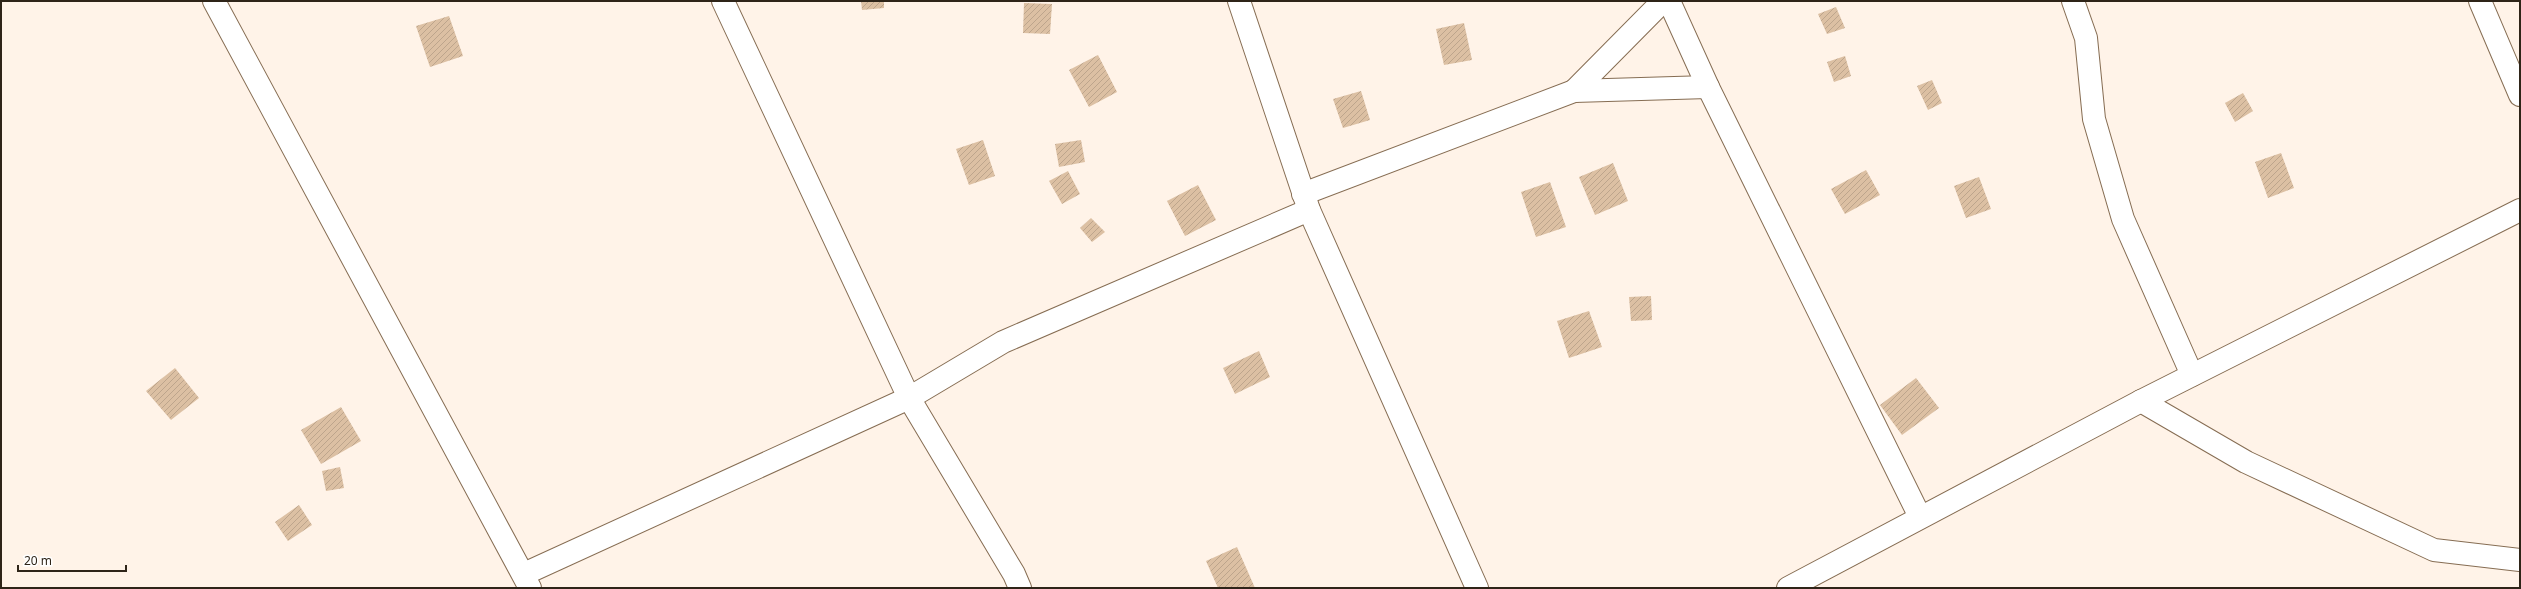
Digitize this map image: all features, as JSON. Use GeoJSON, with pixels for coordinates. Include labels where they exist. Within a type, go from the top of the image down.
{"type":"FeatureCollection","features":[{"type":"Feature","properties":{"kind":"street"},"geometry":{"type":"LineString","coordinates":[[214,1],[527,581],[908,398],[1003,342],[1306,202],[1574,90],[1708,87]]}},
{"type":"Feature","properties":{"kind":"street"},"geometry":{"type":"LineString","coordinates":[[723,1],[908,398],[1014,574],[1020,588]]}},
{"type":"Feature","properties":{"kind":"street"},"geometry":{"type":"LineString","coordinates":[[1238,1],[1306,202],[1477,588]]}},
{"type":"Feature","properties":{"kind":"street"},"geometry":{"type":"LineString","coordinates":[[1574,90],[1663,1]]}},
{"type":"Feature","properties":{"kind":"street"},"geometry":{"type":"LineString","coordinates":[[1669,1],[1708,87],[1920,517]]}},
{"type":"Feature","properties":{"kind":"street"},"geometry":{"type":"LineString","coordinates":[[2074,1],[2086,38],[2094,119],[2123,219],[2192,375]]}},
{"type":"Feature","properties":{"kind":"street"},"geometry":{"type":"LineString","coordinates":[[2480,1],[2520,95]]}},
{"type":"Feature","properties":{"kind":"street"},"geometry":{"type":"LineString","coordinates":[[1788,588],[2141,400],[2520,210]]}},
{"type":"Feature","properties":{"kind":"street"},"geometry":{"type":"LineString","coordinates":[[2141,400],[2246,462],[2434,550],[2520,560]]}},
{"type":"Feature","properties":{"kind":"building"},"geometry":{"type":"Polygon","coordinates":[[[861,1],[884,1],[884,8],[862,10],[861,1]]]}},
{"type":"Feature","properties":{"kind":"building"},"geometry":{"type":"Polygon","coordinates":[[[1024,3],[1052,4],[1050,34],[1023,33],[1024,3]]]}},
{"type":"Feature","properties":{"kind":"building"},"geometry":{"type":"Polygon","coordinates":[[[1836,7],[1845,28],[1827,34],[1818,14],[1836,7]]]}},
{"type":"Feature","properties":{"kind":"building"},"geometry":{"type":"Polygon","coordinates":[[[449,16],[463,56],[430,67],[416,26],[449,16]]]}},
{"type":"Feature","properties":{"kind":"building"},"geometry":{"type":"Polygon","coordinates":[[[1464,23],[1472,60],[1444,65],[1436,29],[1464,23]]]}},
{"type":"Feature","properties":{"kind":"building"},"geometry":{"type":"Polygon","coordinates":[[[1098,55],[1117,92],[1089,107],[1069,70],[1098,55]]]}},
{"type":"Feature","properties":{"kind":"building"},"geometry":{"type":"Polygon","coordinates":[[[1845,56],[1851,76],[1834,82],[1827,62],[1845,56]]]}},
{"type":"Feature","properties":{"kind":"building"},"geometry":{"type":"Polygon","coordinates":[[[1932,80],[1942,103],[1928,110],[1917,86],[1932,80]]]}},
{"type":"Feature","properties":{"kind":"building"},"geometry":{"type":"Polygon","coordinates":[[[1361,91],[1370,120],[1343,128],[1333,99],[1361,91]]]}},
{"type":"Feature","properties":{"kind":"building"},"geometry":{"type":"Polygon","coordinates":[[[2243,93],[2253,111],[2235,122],[2225,103],[2243,93]]]}},
{"type":"Feature","properties":{"kind":"building"},"geometry":{"type":"Polygon","coordinates":[[[983,140],[995,176],[969,185],[956,149],[983,140]]]}},
{"type":"Feature","properties":{"kind":"building"},"geometry":{"type":"Polygon","coordinates":[[[1081,140],[1085,162],[1059,167],[1055,144],[1081,140]]]}},
{"type":"Feature","properties":{"kind":"building"},"geometry":{"type":"Polygon","coordinates":[[[2281,153],[2294,188],[2268,198],[2255,162],[2281,153]]]}},
{"type":"Feature","properties":{"kind":"building"},"geometry":{"type":"Polygon","coordinates":[[[1613,163],[1628,201],[1595,215],[1579,177],[1613,163]]]}},
{"type":"Feature","properties":{"kind":"building"},"geometry":{"type":"Polygon","coordinates":[[[1866,170],[1880,195],[1845,214],[1831,189],[1866,170]]]}},
{"type":"Feature","properties":{"kind":"building"},"geometry":{"type":"Polygon","coordinates":[[[1068,171],[1080,194],[1062,204],[1049,181],[1068,171]]]}},
{"type":"Feature","properties":{"kind":"building"},"geometry":{"type":"Polygon","coordinates":[[[1979,177],[1991,209],[1966,218],[1954,186],[1979,177]]]}},
{"type":"Feature","properties":{"kind":"building"},"geometry":{"type":"Polygon","coordinates":[[[1550,182],[1566,227],[1536,237],[1521,192],[1550,182]]]}},
{"type":"Feature","properties":{"kind":"building"},"geometry":{"type":"Polygon","coordinates":[[[1198,185],[1216,220],[1185,236],[1167,201],[1198,185]]]}},
{"type":"Feature","properties":{"kind":"building"},"geometry":{"type":"Polygon","coordinates":[[[1091,218],[1105,232],[1092,242],[1080,228],[1091,218]]]}},
{"type":"Feature","properties":{"kind":"building"},"geometry":{"type":"Polygon","coordinates":[[[1651,296],[1652,320],[1631,321],[1629,297],[1651,296]]]}},
{"type":"Feature","properties":{"kind":"building"},"geometry":{"type":"Polygon","coordinates":[[[1589,311],[1602,347],[1569,358],[1557,321],[1589,311]]]}},
{"type":"Feature","properties":{"kind":"building"},"geometry":{"type":"Polygon","coordinates":[[[1259,351],[1270,377],[1235,394],[1223,368],[1259,351]]]}},
{"type":"Feature","properties":{"kind":"building"},"geometry":{"type":"Polygon","coordinates":[[[175,368],[199,398],[171,420],[146,391],[175,368]]]}},
{"type":"Feature","properties":{"kind":"building"},"geometry":{"type":"Polygon","coordinates":[[[1916,378],[1939,408],[1902,435],[1880,405],[1916,378]]]}},
{"type":"Feature","properties":{"kind":"building"},"geometry":{"type":"Polygon","coordinates":[[[341,407],[361,441],[321,464],[301,430],[341,407]]]}},
{"type":"Feature","properties":{"kind":"building"},"geometry":{"type":"Polygon","coordinates":[[[340,467],[344,488],[326,491],[322,471],[340,467]]]}},
{"type":"Feature","properties":{"kind":"building"},"geometry":{"type":"Polygon","coordinates":[[[299,505],[312,525],[288,541],[275,522],[299,505]]]}},
{"type":"Feature","properties":{"kind":"building"},"geometry":{"type":"Polygon","coordinates":[[[1237,547],[1255,588],[1218,588],[1206,561],[1237,547]]]}}]}
